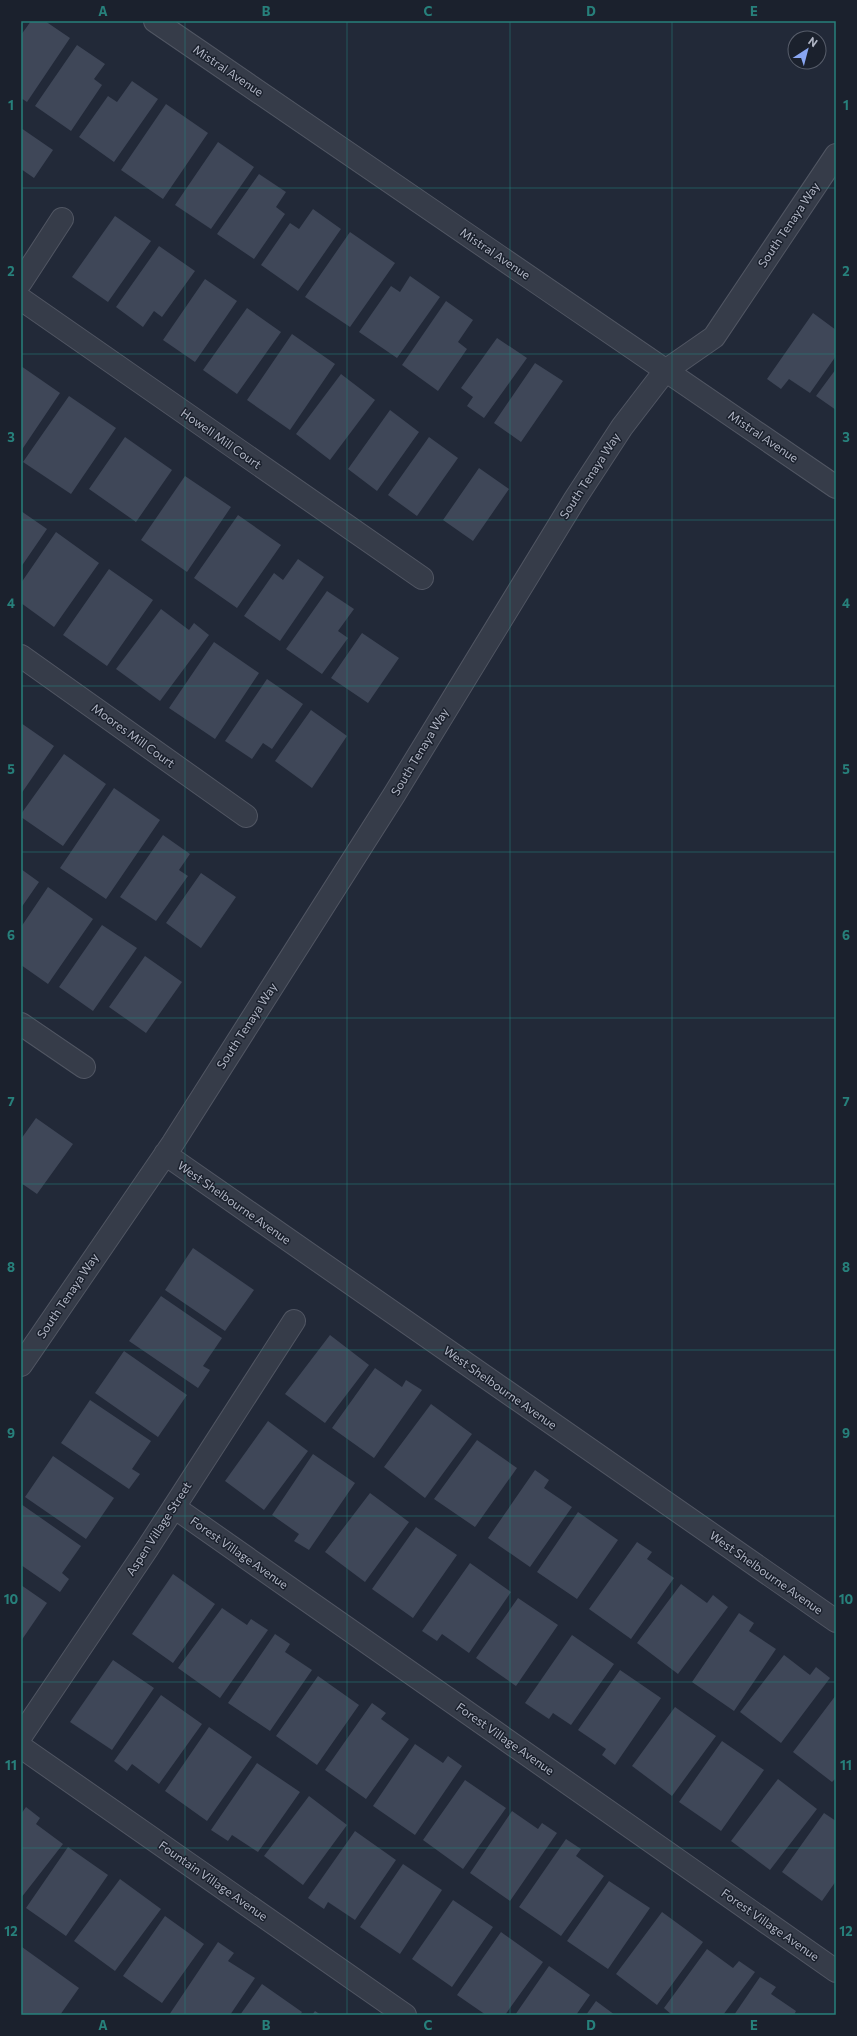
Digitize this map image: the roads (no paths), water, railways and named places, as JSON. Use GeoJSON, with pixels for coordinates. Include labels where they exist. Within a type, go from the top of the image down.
{"type":"FeatureCollection","features":[{"type":"Feature","properties":{"kind":"street","name":"Mistral Avenue"},"geometry":{"type":"LineString","coordinates":[[155,21],[836,487]]}},
{"type":"Feature","properties":{"kind":"street","name":"South Tenaya Way"},"geometry":{"type":"LineString","coordinates":[[21,1365],[165,1154],[394,794],[575,499],[622,428],[665,371],[714,337],[836,155]]}},
{"type":"Feature","properties":{"kind":"street"},"geometry":{"type":"LineString","coordinates":[[21,282],[62,219]]}},
{"type":"Feature","properties":{"kind":"street","name":"Howell Mill Court"},"geometry":{"type":"LineString","coordinates":[[21,299],[422,578]]}},
{"type":"Feature","properties":{"kind":"street","name":"Moores Mill Court"},"geometry":{"type":"LineString","coordinates":[[21,656],[246,816]]}},
{"type":"Feature","properties":{"kind":"street"},"geometry":{"type":"LineString","coordinates":[[21,1024],[84,1067]]}},
{"type":"Feature","properties":{"kind":"street","name":"West Shelbourne Avenue"},"geometry":{"type":"LineString","coordinates":[[165,1154],[836,1621]]}},
{"type":"Feature","properties":{"kind":"street","name":"Aspen Village Street"},"geometry":{"type":"LineString","coordinates":[[21,1736],[143,1556],[294,1321]]}},
{"type":"Feature","properties":{"kind":"street","name":"Forest Village Avenue"},"geometry":{"type":"LineString","coordinates":[[174,1507],[836,1971]]}},
{"type":"Feature","properties":{"kind":"street","name":"Fountain Village Avenue"},"geometry":{"type":"LineString","coordinates":[[21,1747],[405,2015]]}}]}
